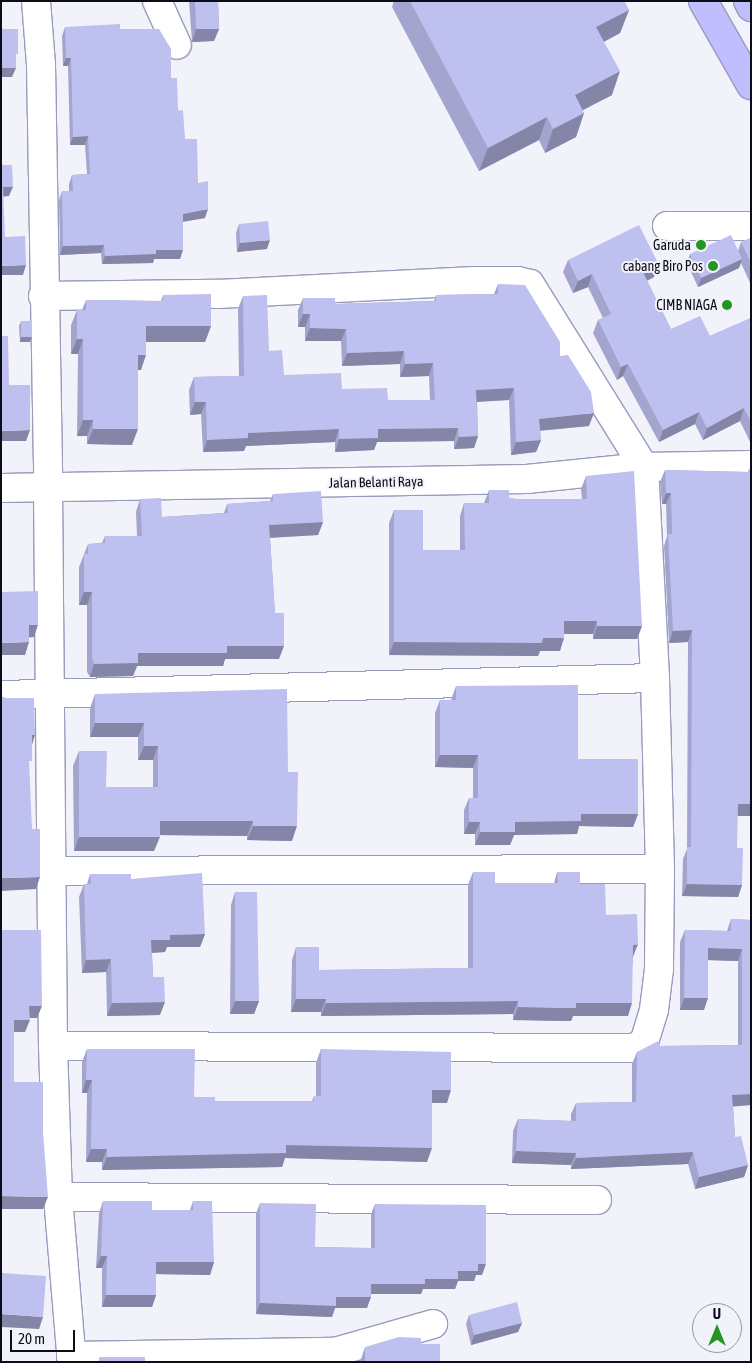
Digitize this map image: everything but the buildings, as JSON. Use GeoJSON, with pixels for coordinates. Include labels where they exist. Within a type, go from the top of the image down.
{"type":"FeatureCollection","features":[{"type":"Feature","properties":{"kind":"main road"},"geometry":{"type":"LineString","coordinates":[[703,1],[751,84]]}},
{"type":"Feature","properties":{"kind":"main road"},"geometry":{"type":"LineString","coordinates":[[748,1],[751,7]]}},
{"type":"Feature","properties":{"kind":"street"},"geometry":{"type":"LineString","coordinates":[[36,1],[41,65],[43,296],[48,487],[53,1046],[58,1197],[71,1359],[335,1352],[433,1324]]}},
{"type":"Feature","properties":{"kind":"street"},"geometry":{"type":"LineString","coordinates":[[157,1],[177,46]]}},
{"type":"Feature","properties":{"kind":"street"},"geometry":{"type":"LineString","coordinates":[[667,226],[751,226]]}},
{"type":"Feature","properties":{"kind":"street"},"geometry":{"type":"LineString","coordinates":[[43,296],[218,294],[474,281],[518,281],[530,284],[537,290],[598,398],[644,467],[655,678],[660,870],[659,969],[654,1010],[644,1042],[634,1048],[53,1046]]}},
{"type":"Feature","properties":{"kind":"street","name":"Jalan Belanti Raya"},"geometry":{"type":"LineString","coordinates":[[1,488],[527,479],[644,467],[751,465]]}},
{"type":"Feature","properties":{"kind":"street"},"geometry":{"type":"LineString","coordinates":[[1,694],[655,678]]}},
{"type":"Feature","properties":{"kind":"street"},"geometry":{"type":"LineString","coordinates":[[52,871],[660,870]]}},
{"type":"Feature","properties":{"kind":"street"},"geometry":{"type":"LineString","coordinates":[[58,1197],[597,1200]]}},
{"type":"Feature","properties":{"kind":"place","name":"Garuda"},"geometry":{"type":"Point","coordinates":[701,245]}},
{"type":"Feature","properties":{"kind":"place","name":"cabang Biro Pos"},"geometry":{"type":"Point","coordinates":[713,266]}},
{"type":"Feature","properties":{"kind":"place","name":"CIMB NIAGA"},"geometry":{"type":"Point","coordinates":[727,305]}}]}
